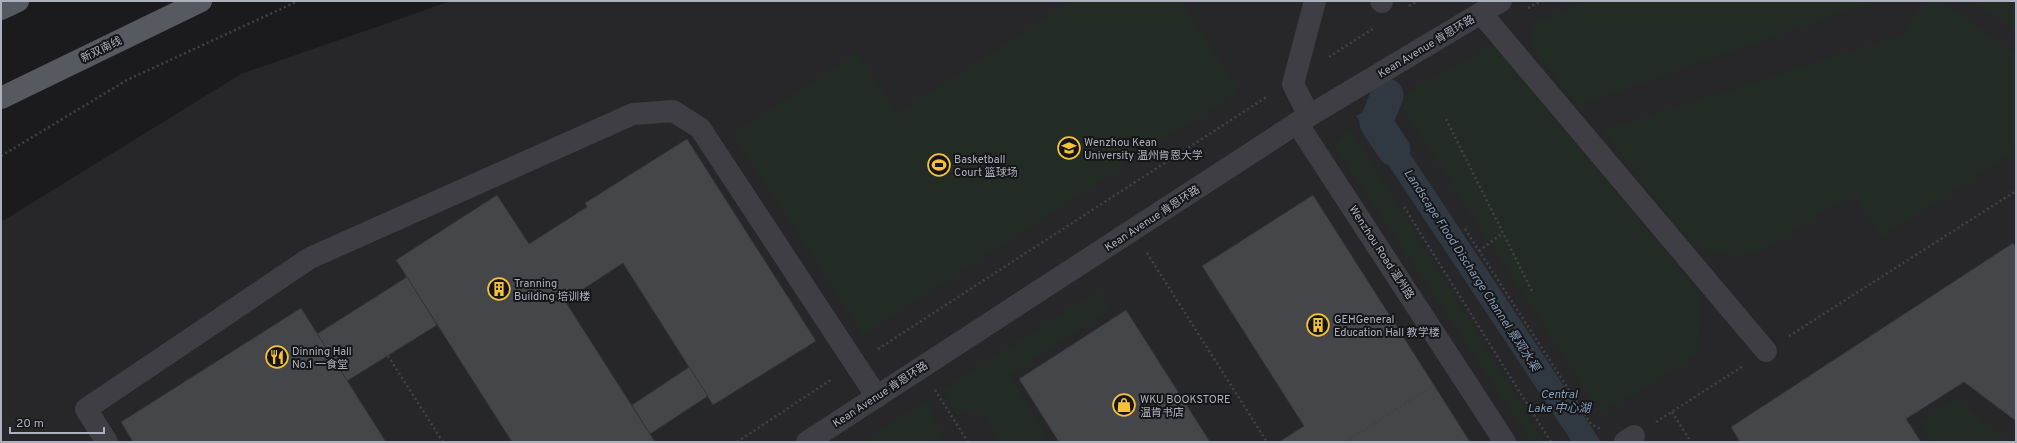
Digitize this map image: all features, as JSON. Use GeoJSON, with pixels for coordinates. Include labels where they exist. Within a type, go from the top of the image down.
{"type":"FeatureCollection","features":[{"type":"Feature","properties":{"kind":"main road"},"geometry":{"type":"LineString","coordinates":[[1,9],[18,1]]}},
{"type":"Feature","properties":{"kind":"main road","name":"新双南线"},"geometry":{"type":"LineString","coordinates":[[1,98],[201,1]]}},
{"type":"Feature","properties":{"kind":"street"},"geometry":{"type":"LineString","coordinates":[[1294,80],[1315,1]]}},
{"type":"Feature","properties":{"kind":"street","name":"Kean Avenue 肯恩环路"},"geometry":{"type":"LineString","coordinates":[[807,442],[1303,119],[1501,1]]}},
{"type":"Feature","properties":{"kind":"street"},"geometry":{"type":"LineString","coordinates":[[1481,13],[1766,351]]}},
{"type":"Feature","properties":{"kind":"street","name":"Wenzhou Road 温州路"},"geometry":{"type":"LineString","coordinates":[[1294,80],[1293,84],[1303,119],[1505,442]]}},
{"type":"Feature","properties":{"kind":"street"},"geometry":{"type":"LineString","coordinates":[[107,442],[86,409],[310,258],[633,114],[673,111],[700,128],[877,397]]}},
{"type":"Feature","properties":{"kind":"path"},"geometry":{"type":"LineString","coordinates":[[1,156],[127,80],[298,1]]}},
{"type":"Feature","properties":{"kind":"path"},"geometry":{"type":"LineString","coordinates":[[1407,7],[1417,1]]}},
{"type":"Feature","properties":{"kind":"path"},"geometry":{"type":"LineString","coordinates":[[737,442],[1374,28]]}},
{"type":"Feature","properties":{"kind":"path"},"geometry":{"type":"LineString","coordinates":[[1446,119],[1532,291]]}},
{"type":"Feature","properties":{"kind":"path"},"geometry":{"type":"LineString","coordinates":[[1465,228],[1591,424],[1628,440],[2016,191]]}},
{"type":"Feature","properties":{"kind":"path"},"geometry":{"type":"LineString","coordinates":[[1404,207],[1550,442]]}},
{"type":"Feature","properties":{"kind":"path"},"geometry":{"type":"LineString","coordinates":[[1132,230],[1267,442]]}},
{"type":"Feature","properties":{"kind":"path"},"geometry":{"type":"LineString","coordinates":[[1479,251],[1503,233]]}},
{"type":"Feature","properties":{"kind":"path"},"geometry":{"type":"LineString","coordinates":[[388,356],[443,442]]}},
{"type":"Feature","properties":{"kind":"path"},"geometry":{"type":"LineString","coordinates":[[921,368],[968,442]]}},
{"type":"Feature","properties":{"kind":"path"},"geometry":{"type":"LineString","coordinates":[[1345,442],[1434,385]]}},
{"type":"Feature","properties":{"kind":"path"},"geometry":{"type":"LineString","coordinates":[[1672,412],[1691,442]]}},
{"type":"Feature","properties":{"kind":"shaded area","name":"Wenzhou Kean University 温州肯恩大学"},"geometry":{"type":"Polygon","coordinates":[[[451,1],[2016,1],[2016,442],[1,442],[1,222],[241,74],[451,1]]]}},
{"type":"Feature","properties":{"kind":"shaded area","name":"Basketball Court 篮球场"},"geometry":{"type":"Polygon","coordinates":[[[1071,1],[1181,1],[1239,91],[863,335],[732,134],[857,53],[897,114],[1071,1]]]}},
{"type":"Feature","properties":{"kind":"shaded area"},"geometry":{"type":"Polygon","coordinates":[[[1585,1],[1875,1],[1578,106],[1532,50],[1531,25],[1585,1]]]}},
{"type":"Feature","properties":{"kind":"shaded area"},"geometry":{"type":"Polygon","coordinates":[[[1933,1],[1940,1],[2016,53],[2016,151],[1881,237],[1853,193],[1763,250],[1733,257],[1692,245],[1602,131],[1902,35],[1923,4],[1933,1]]]}},
{"type":"Feature","properties":{"kind":"shaded area"},"geometry":{"type":"Polygon","coordinates":[[[1973,1],[2016,1],[2016,31],[1973,1]]]}},
{"type":"Feature","properties":{"kind":"shaded area"},"geometry":{"type":"Polygon","coordinates":[[[1493,44],[1700,294],[1697,355],[1620,403],[1600,412],[1396,99],[1493,44]]]}},
{"type":"Feature","properties":{"kind":"shaded area"},"geometry":{"type":"Polygon","coordinates":[[[1351,129],[1545,442],[1531,442],[1333,145],[1351,129]]]}},
{"type":"Feature","properties":{"kind":"shaded area"},"geometry":{"type":"Polygon","coordinates":[[[1098,291],[1111,310],[1009,375],[1045,433],[1046,442],[1001,442],[979,408],[957,415],[941,390],[1098,291]]]}},
{"type":"Feature","properties":{"kind":"shaded area"},"geometry":{"type":"Polygon","coordinates":[[[1955,398],[2009,442],[1931,442],[1918,422],[1955,398]]]}},
{"type":"Feature","properties":{"kind":"shaded area"},"geometry":{"type":"Polygon","coordinates":[[[925,400],[942,437],[933,442],[864,442],[925,400]]]}},
{"type":"Feature","properties":{"kind":"water","name":"Central Lake 中心湖"},"geometry":{"type":"Polygon","coordinates":[[[1377,104],[1601,442],[1572,442],[1356,116],[1377,104]]]}},
{"type":"Feature","properties":{"kind":"building","name":"Tranning Building 培训楼"},"geometry":{"type":"Polygon","coordinates":[[[687,139],[816,341],[713,405],[623,263],[565,301],[655,442],[512,442],[396,260],[497,195],[529,244],[587,207],[585,203],[687,139]]]}},
{"type":"Feature","properties":{"kind":"building","name":"GEH·General Education Hall 教学楼"},"geometry":{"type":"Polygon","coordinates":[[[1313,195],[1470,442],[1279,442],[1304,426],[1202,266],[1313,195]]]}},
{"type":"Feature","properties":{"kind":"building"},"geometry":{"type":"Polygon","coordinates":[[[2013,243],[2016,247],[2016,421],[1964,382],[1906,419],[1921,442],[1740,442],[1731,427],[2013,243]]]}},
{"type":"Feature","properties":{"kind":"building"},"geometry":{"type":"Polygon","coordinates":[[[407,277],[437,325],[347,381],[317,334],[407,277]]]}},
{"type":"Feature","properties":{"kind":"building","name":"Dinning Hall No.1 一食堂"},"geometry":{"type":"Polygon","coordinates":[[[301,308],[386,442],[133,442],[121,422],[301,308]]]}},
{"type":"Feature","properties":{"kind":"building"},"geometry":{"type":"Polygon","coordinates":[[[1126,310],[1210,442],[1059,442],[1019,379],[1126,310]]]}},
{"type":"Feature","properties":{"kind":"building"},"geometry":{"type":"Polygon","coordinates":[[[689,367],[708,396],[650,434],[632,405],[689,367]]]}},
{"type":"Feature","properties":{"kind":"waterway","name":"Landscape Flood Discharge Channel 景观水渠"},"geometry":{"type":"LineString","coordinates":[[1387,95],[1376,123],[1394,150]]}},
{"type":"Feature","properties":{"kind":"place","name":"Wenzhou Kean University 温州肯恩大学"},"geometry":{"type":"Point","coordinates":[1069,148]}},
{"type":"Feature","properties":{"kind":"place","name":"Basketball Court 篮球场"},"geometry":{"type":"Point","coordinates":[939,165]}},
{"type":"Feature","properties":{"kind":"place","name":"Tranning Building 培训楼"},"geometry":{"type":"Point","coordinates":[499,289]}},
{"type":"Feature","properties":{"kind":"place","name":"GEH·General Education Hall 教学楼"},"geometry":{"type":"Point","coordinates":[1318,325]}},
{"type":"Feature","properties":{"kind":"place","name":"Dinning Hall No.1 一食堂"},"geometry":{"type":"Point","coordinates":[277,357]}},
{"type":"Feature","properties":{"kind":"place","name":"WKU BOOKSTORE 温肯书店"},"geometry":{"type":"Point","coordinates":[1124,405]}}]}
